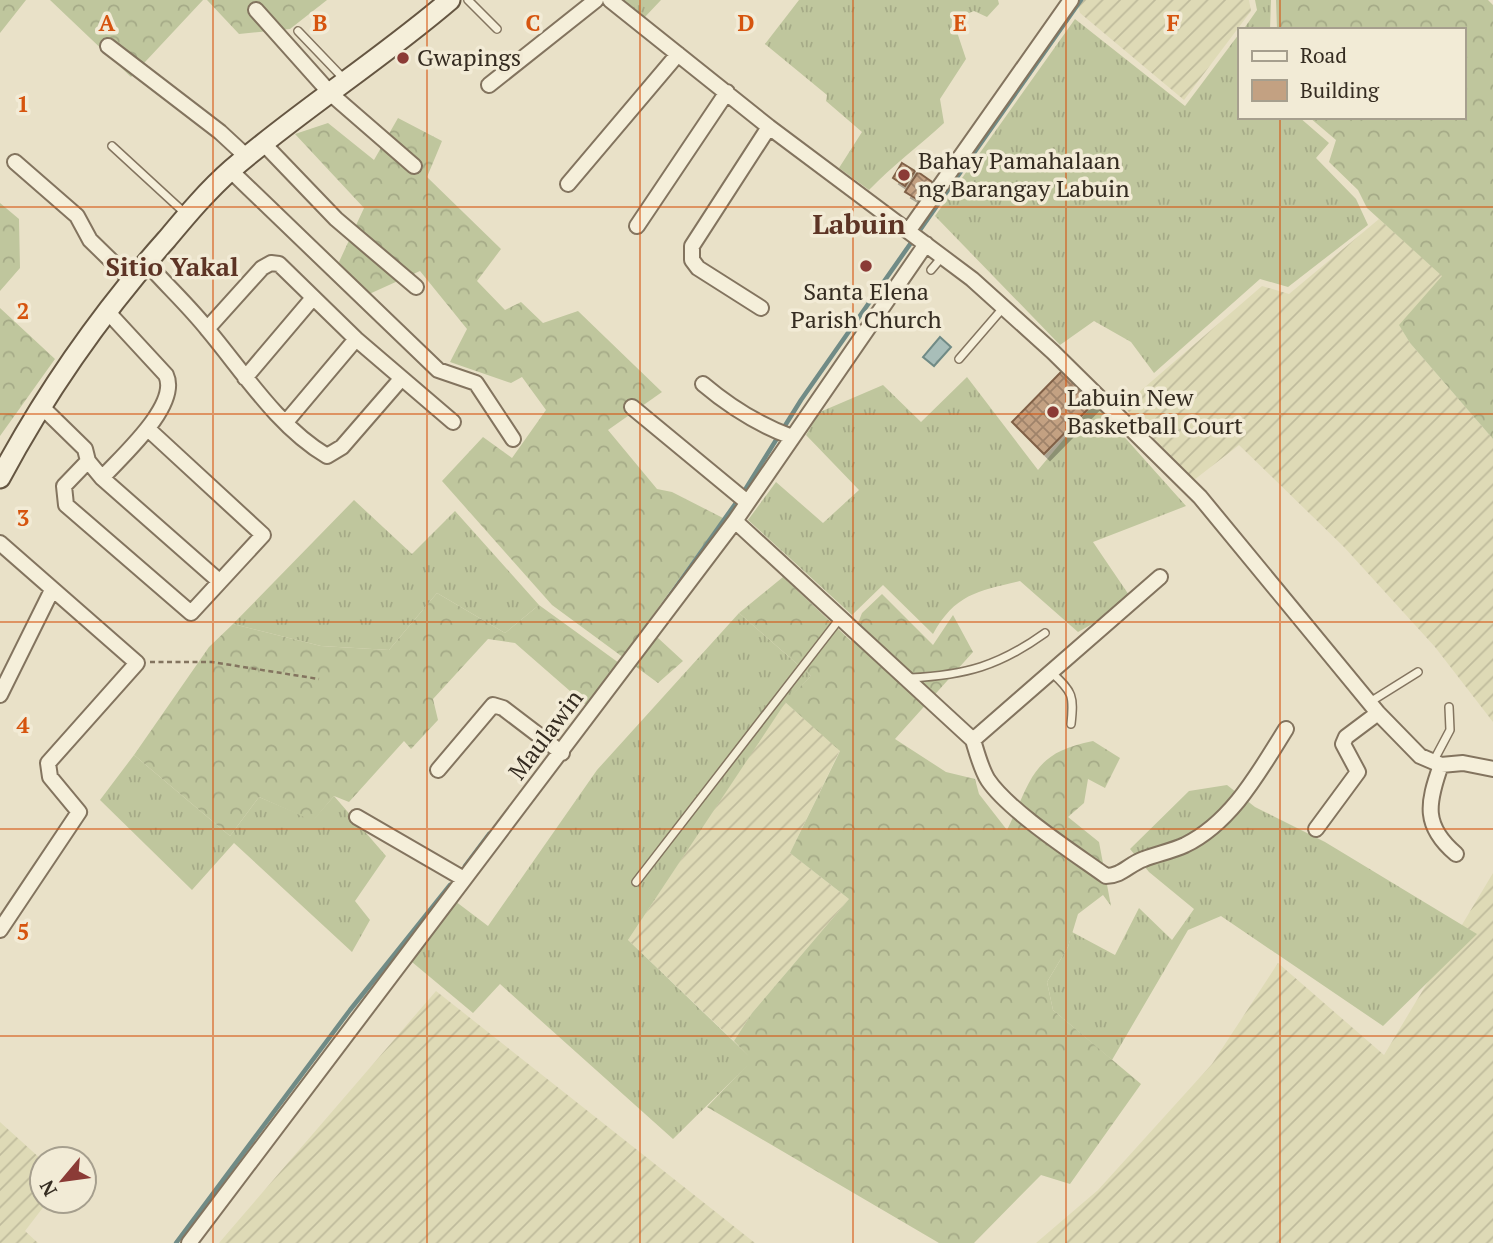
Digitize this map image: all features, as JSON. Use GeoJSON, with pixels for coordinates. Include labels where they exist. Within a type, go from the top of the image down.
{"type":"FeatureCollection","features":[{"type":"Feature","properties":{"kind":"main road"},"geometry":{"type":"LineString","coordinates":[[0,478],[42,407],[106,310],[187,215],[230,170],[263,143],[339,88],[450,0]]}},
{"type":"Feature","properties":{"kind":"street"},"geometry":{"type":"LineString","coordinates":[[489,85],[596,0]]}},
{"type":"Feature","properties":{"kind":"street"},"geometry":{"type":"LineString","coordinates":[[610,0],[769,127],[943,257],[1053,352],[1200,497],[1374,708],[1420,756],[1437,764],[1463,763],[1493,769]]}},
{"type":"Feature","properties":{"kind":"street"},"geometry":{"type":"LineString","coordinates":[[909,230],[1071,0]]}},
{"type":"Feature","properties":{"kind":"street"},"geometry":{"type":"LineString","coordinates":[[256,10],[339,88],[414,166]]}},
{"type":"Feature","properties":{"kind":"street"},"geometry":{"type":"LineString","coordinates":[[108,46],[220,132],[247,157]]}},
{"type":"Feature","properties":{"kind":"street"},"geometry":{"type":"LineString","coordinates":[[568,184],[678,54]]}},
{"type":"Feature","properties":{"kind":"street"},"geometry":{"type":"LineString","coordinates":[[637,226],[727,92]]}},
{"type":"Feature","properties":{"kind":"street"},"geometry":{"type":"LineString","coordinates":[[761,307],[698,268],[692,260],[692,246],[769,127]]}},
{"type":"Feature","properties":{"kind":"street"},"geometry":{"type":"LineString","coordinates":[[263,143],[336,219],[416,287]]}},
{"type":"Feature","properties":{"kind":"street"},"geometry":{"type":"LineString","coordinates":[[15,162],[77,216],[90,240],[131,280]]}},
{"type":"Feature","properties":{"kind":"street"},"geometry":{"type":"LineString","coordinates":[[230,170],[438,370],[476,383],[513,439]]}},
{"type":"Feature","properties":{"kind":"street","name":"Maulawin"},"geometry":{"type":"LineString","coordinates":[[189,1243],[735,521],[926,244]]}},
{"type":"Feature","properties":{"kind":"street"},"geometry":{"type":"LineString","coordinates":[[146,262],[207,329],[245,378],[304,442],[327,456],[342,447],[401,379]]}},
{"type":"Feature","properties":{"kind":"street"},"geometry":{"type":"LineString","coordinates":[[207,329],[262,268],[271,263],[279,264],[356,339],[453,422]]}},
{"type":"Feature","properties":{"kind":"street"},"geometry":{"type":"LineString","coordinates":[[245,378],[312,299]]}},
{"type":"Feature","properties":{"kind":"street"},"geometry":{"type":"LineString","coordinates":[[102,478],[148,429],[169,395],[171,385],[166,375],[106,310]]}},
{"type":"Feature","properties":{"kind":"street"},"geometry":{"type":"LineString","coordinates":[[286,422],[356,339]]}},
{"type":"Feature","properties":{"kind":"street"},"geometry":{"type":"LineString","coordinates":[[703,384],[746,414],[792,437]]}},
{"type":"Feature","properties":{"kind":"street"},"geometry":{"type":"LineString","coordinates":[[42,407],[85,449],[88,461],[102,478],[219,581]]}},
{"type":"Feature","properties":{"kind":"street"},"geometry":{"type":"LineString","coordinates":[[632,407],[747,502]]}},
{"type":"Feature","properties":{"kind":"street"},"geometry":{"type":"LineString","coordinates":[[88,461],[64,485],[66,505],[191,613],[263,536],[148,429]]}},
{"type":"Feature","properties":{"kind":"street"},"geometry":{"type":"LineString","coordinates":[[735,521],[910,678],[973,740],[988,780],[1001,793],[1061,844],[1106,876],[1117,876],[1142,859],[1184,846],[1227,813],[1250,787],[1286,729]]}},
{"type":"Feature","properties":{"kind":"street"},"geometry":{"type":"LineString","coordinates":[[0,543],[136,663],[48,763],[50,777],[79,812],[0,929]]}},
{"type":"Feature","properties":{"kind":"street"},"geometry":{"type":"LineString","coordinates":[[973,740],[1160,577]]}},
{"type":"Feature","properties":{"kind":"street"},"geometry":{"type":"LineString","coordinates":[[0,695],[52,590]]}},
{"type":"Feature","properties":{"kind":"street"},"geometry":{"type":"LineString","coordinates":[[438,770],[493,705],[503,708],[562,753]]}},
{"type":"Feature","properties":{"kind":"street"},"geometry":{"type":"LineString","coordinates":[[1316,830],[1357,772],[1343,744],[1346,737],[1374,708]]}},
{"type":"Feature","properties":{"kind":"street"},"geometry":{"type":"LineString","coordinates":[[1437,764],[1430,794],[1433,827],[1440,840],[1456,854]]}},
{"type":"Feature","properties":{"kind":"street"},"geometry":{"type":"LineString","coordinates":[[357,817],[464,879]]}},
{"type":"Feature","properties":{"kind":"lane"},"geometry":{"type":"LineString","coordinates":[[468,0],[497,29]]}},
{"type":"Feature","properties":{"kind":"lane"},"geometry":{"type":"LineString","coordinates":[[298,31],[339,88]]}},
{"type":"Feature","properties":{"kind":"lane"},"geometry":{"type":"LineString","coordinates":[[112,146],[187,215]]}},
{"type":"Feature","properties":{"kind":"lane"},"geometry":{"type":"LineString","coordinates":[[931,270],[943,257]]}},
{"type":"Feature","properties":{"kind":"lane"},"geometry":{"type":"LineString","coordinates":[[959,359],[1003,308]]}},
{"type":"Feature","properties":{"kind":"lane"},"geometry":{"type":"LineString","coordinates":[[636,882],[841,616]]}},
{"type":"Feature","properties":{"kind":"lane"},"geometry":{"type":"LineString","coordinates":[[910,678],[945,676],[997,663],[1045,633]]}},
{"type":"Feature","properties":{"kind":"lane"},"geometry":{"type":"LineString","coordinates":[[1374,708],[1418,672]]}},
{"type":"Feature","properties":{"kind":"lane"},"geometry":{"type":"LineString","coordinates":[[1052,673],[1070,689],[1073,702],[1071,724]]}},
{"type":"Feature","properties":{"kind":"lane"},"geometry":{"type":"LineString","coordinates":[[1437,764],[1450,730],[1449,706]]}},
{"type":"Feature","properties":{"kind":"path"},"geometry":{"type":"LineString","coordinates":[[136,663],[212,662],[319,679]]}},
{"type":"Feature","properties":{"kind":"shaded area"},"geometry":{"type":"Polygon","coordinates":[[[1076,0],[1249,0],[1251,11],[1184,100],[1080,13],[1076,0]]]}},
{"type":"Feature","properties":{"kind":"shaded area"},"geometry":{"type":"Polygon","coordinates":[[[1379,219],[1443,276],[1400,326],[1410,343],[1493,439],[1493,722],[1435,647],[1344,547],[1239,445],[1194,480],[1123,406],[1262,286],[1289,294],[1379,219]]]}},
{"type":"Feature","properties":{"kind":"shaded area"},"geometry":{"type":"Polygon","coordinates":[[[785,702],[840,750],[790,853],[849,899],[752,1013],[734,1041],[628,940],[785,702]]]}},
{"type":"Feature","properties":{"kind":"shaded area"},"geometry":{"type":"Polygon","coordinates":[[[1493,873],[1493,1243],[1036,1243],[1098,1190],[1212,1064],[1278,963],[1384,1055],[1493,873]]]}},
{"type":"Feature","properties":{"kind":"shaded area"},"geometry":{"type":"Polygon","coordinates":[[[436,991],[755,1243],[219,1243],[436,991]]]}},
{"type":"Feature","properties":{"kind":"shaded area"},"geometry":{"type":"Polygon","coordinates":[[[0,1122],[28,1147],[28,1215],[37,1215],[25,1231],[38,1243],[0,1243],[0,1122]]]}},
{"type":"Feature","properties":{"kind":"green space"},"geometry":{"type":"Polygon","coordinates":[[[0,0],[26,0],[0,33],[0,0]]]}},
{"type":"Feature","properties":{"kind":"green space"},"geometry":{"type":"Polygon","coordinates":[[[50,0],[203,0],[131,77],[50,0]]]}},
{"type":"Feature","properties":{"kind":"green space"},"geometry":{"type":"Polygon","coordinates":[[[207,0],[327,0],[290,29],[239,34],[207,0]]]}},
{"type":"Feature","properties":{"kind":"green space"},"geometry":{"type":"Polygon","coordinates":[[[622,0],[661,0],[644,18],[622,0]]]}},
{"type":"Feature","properties":{"kind":"green space"},"geometry":{"type":"Polygon","coordinates":[[[799,0],[998,0],[999,4],[987,17],[974,11],[953,20],[966,59],[940,99],[944,123],[869,190],[839,168],[862,132],[826,101],[827,95],[765,44],[799,0]]]}},
{"type":"Feature","properties":{"kind":"green space"},"geometry":{"type":"Polygon","coordinates":[[[1255,0],[1271,0],[1270,28],[1244,28],[1257,10],[1255,0]]]}},
{"type":"Feature","properties":{"kind":"green space"},"geometry":{"type":"Polygon","coordinates":[[[1276,0],[1488,0],[1493,5],[1493,439],[1410,343],[1399,325],[1442,276],[1367,208],[1358,190],[1329,162],[1336,140],[1311,119],[1465,119],[1465,28],[1277,28],[1276,0]]]}},
{"type":"Feature","properties":{"kind":"green space"},"geometry":{"type":"Polygon","coordinates":[[[1075,19],[1185,106],[1238,35],[1238,119],[1301,119],[1329,143],[1316,158],[1356,199],[1368,225],[1288,287],[1260,279],[1154,373],[1131,342],[1094,321],[1060,345],[935,216],[1075,19]]]}},
{"type":"Feature","properties":{"kind":"green space"},"geometry":{"type":"Polygon","coordinates":[[[398,118],[442,141],[427,177],[501,249],[477,281],[505,310],[521,302],[543,323],[578,311],[662,392],[608,430],[657,489],[672,492],[723,518],[645,626],[683,661],[658,683],[552,605],[442,481],[483,437],[512,458],[546,410],[522,377],[511,383],[450,362],[467,329],[420,271],[367,295],[339,262],[364,208],[295,134],[328,123],[374,160],[398,118]]]}},
{"type":"Feature","properties":{"kind":"green space"},"geometry":{"type":"Polygon","coordinates":[[[0,203],[19,219],[20,268],[0,291],[0,203]]]}},
{"type":"Feature","properties":{"kind":"green space"},"geometry":{"type":"Polygon","coordinates":[[[0,308],[55,359],[0,436],[0,308]]]}},
{"type":"Feature","properties":{"kind":"green space"},"geometry":{"type":"Polygon","coordinates":[[[967,377],[1038,470],[1094,403],[1186,506],[1093,542],[1133,601],[1078,632],[1020,581],[980,592],[959,602],[933,634],[883,585],[852,615],[748,520],[776,482],[823,523],[859,490],[806,435],[820,412],[883,385],[921,422],[967,377]]]}},
{"type":"Feature","properties":{"kind":"green space"},"geometry":{"type":"Polygon","coordinates":[[[354,500],[412,554],[455,511],[539,605],[505,633],[437,593],[389,650],[321,646],[233,624],[354,500]]]}},
{"type":"Feature","properties":{"kind":"green space"},"geometry":{"type":"Polygon","coordinates":[[[783,577],[851,641],[862,613],[882,594],[933,645],[953,615],[973,652],[895,739],[946,772],[975,779],[979,794],[1007,830],[1036,771],[1057,753],[1093,741],[1120,758],[1105,788],[1088,779],[1084,803],[1068,817],[1099,842],[1111,906],[1103,895],[1078,914],[1068,947],[1047,982],[1053,1010],[1141,1084],[1070,1184],[1041,1175],[974,1243],[939,1243],[707,1107],[752,1060],[734,1041],[752,1013],[849,899],[790,853],[840,751],[785,702],[811,676],[739,613],[783,577]]]}},
{"type":"Feature","properties":{"kind":"green space"},"geometry":{"type":"Polygon","coordinates":[[[437,593],[505,633],[539,605],[619,663],[586,705],[515,643],[488,639],[433,699],[438,720],[411,749],[404,741],[349,802],[334,796],[313,821],[259,797],[230,836],[134,755],[209,647],[233,624],[321,646],[389,650],[437,593]]]}},
{"type":"Feature","properties":{"kind":"green space"},"geometry":{"type":"Polygon","coordinates":[[[739,613],[811,676],[785,703],[628,940],[753,1060],[673,1139],[500,984],[473,1013],[412,962],[455,901],[488,926],[597,770],[739,613]]]}},
{"type":"Feature","properties":{"kind":"green space"},"geometry":{"type":"Polygon","coordinates":[[[134,755],[230,836],[259,797],[313,820],[334,796],[386,856],[355,901],[370,920],[352,952],[234,843],[192,890],[100,800],[134,755]]]}},
{"type":"Feature","properties":{"kind":"green space"},"geometry":{"type":"Polygon","coordinates":[[[1227,785],[1255,807],[1325,842],[1477,934],[1383,1026],[1221,916],[1188,930],[1112,1060],[1053,1010],[1047,982],[1068,947],[1072,932],[1115,955],[1139,908],[1172,940],[1194,909],[1149,872],[1130,849],[1189,791],[1227,785]]]}},
{"type":"Feature","properties":{"kind":"water"},"geometry":{"type":"Polygon","coordinates":[[[940,337],[951,347],[934,366],[923,357],[940,337]]]}},
{"type":"Feature","properties":{"kind":"building","name":"Bahay Pamahalaan ng Barangay Labuin"},"geometry":{"type":"Polygon","coordinates":[[[902,163],[915,171],[905,186],[893,178],[902,163]]]}},
{"type":"Feature","properties":{"kind":"building"},"geometry":{"type":"Polygon","coordinates":[[[918,172],[935,184],[923,203],[905,192],[918,172]]]}},
{"type":"Feature","properties":{"kind":"building","name":"Labuin New Basketball Court"},"geometry":{"type":"Polygon","coordinates":[[[1062,371],[1094,403],[1044,454],[1012,422],[1062,371]]]}},
{"type":"Feature","properties":{"kind":"waterway"},"geometry":{"type":"LineString","coordinates":[[743,493],[801,400],[1081,0]]}},
{"type":"Feature","properties":{"kind":"waterway"},"geometry":{"type":"LineString","coordinates":[[664,604],[738,500]]}},
{"type":"Feature","properties":{"kind":"waterway"},"geometry":{"type":"LineString","coordinates":[[465,866],[489,834]]}},
{"type":"Feature","properties":{"kind":"waterway"},"geometry":{"type":"LineString","coordinates":[[176,1243],[350,1010],[450,885]]}},
{"type":"Feature","properties":{"kind":"place","name":"Gwapings"},"geometry":{"type":"Point","coordinates":[403,58]}},
{"type":"Feature","properties":{"kind":"place","name":"Bahay Pamahalaan ng Barangay Labuin"},"geometry":{"type":"Point","coordinates":[904,175]}},
{"type":"Feature","properties":{"kind":"place","name":"Santa Elena Parish Church"},"geometry":{"type":"Point","coordinates":[866,266]}},
{"type":"Feature","properties":{"kind":"place","name":"Labuin New Basketball Court"},"geometry":{"type":"Point","coordinates":[1053,412]}},
{"type":"Feature","properties":{"kind":"district","name":"Labuin"},"geometry":{"type":"Point","coordinates":[859,224]}},
{"type":"Feature","properties":{"kind":"district","name":"Sitio Yakal"},"geometry":{"type":"Point","coordinates":[172,267]}}]}
